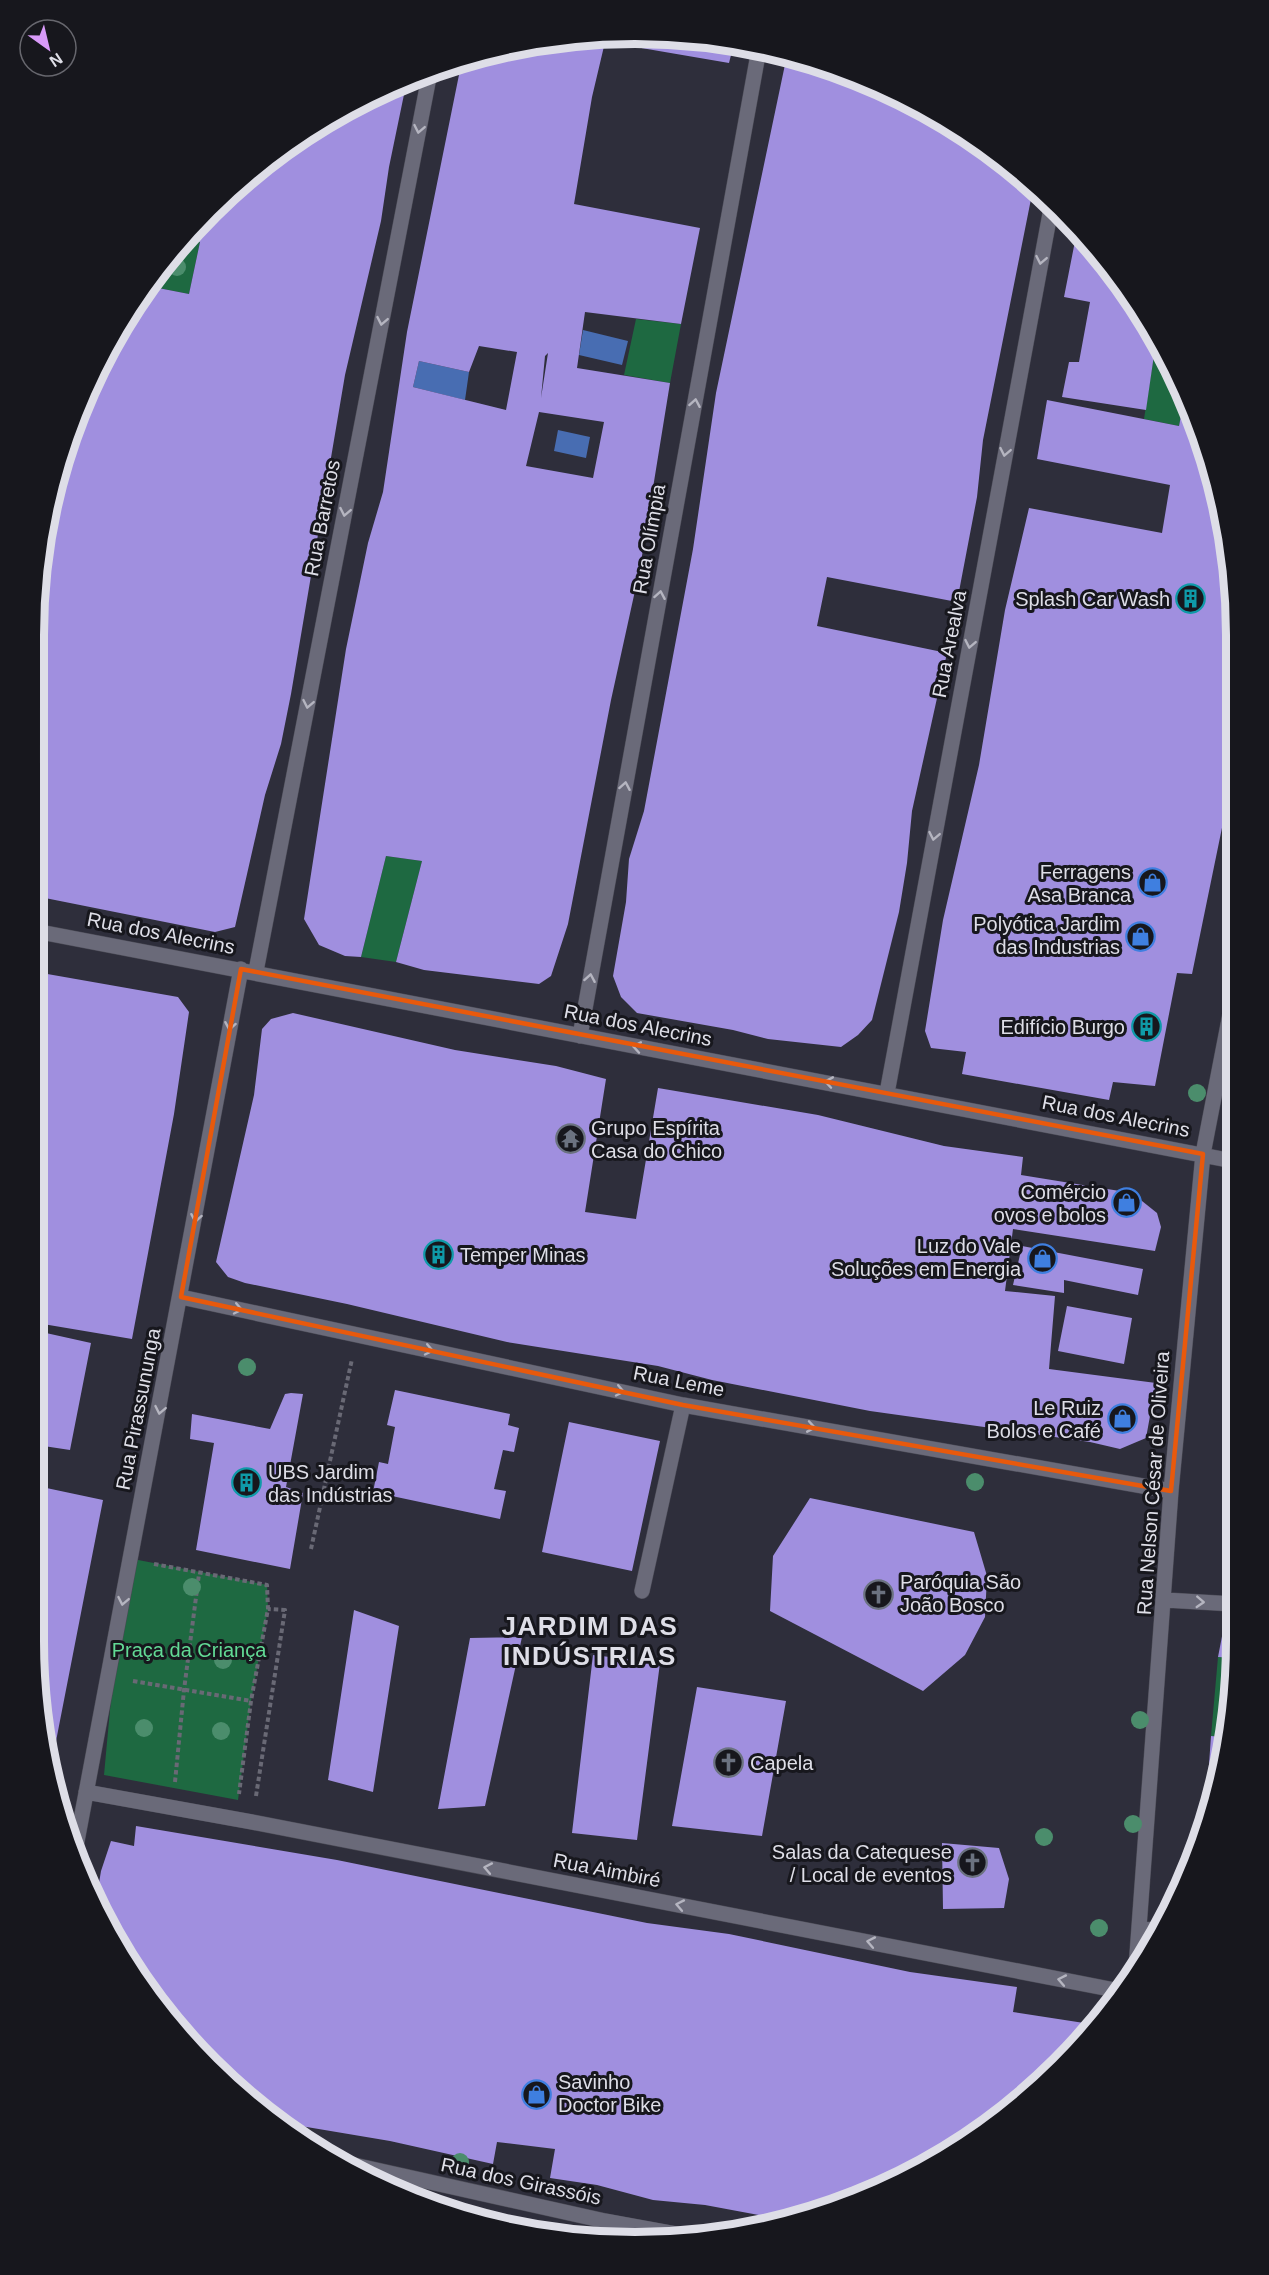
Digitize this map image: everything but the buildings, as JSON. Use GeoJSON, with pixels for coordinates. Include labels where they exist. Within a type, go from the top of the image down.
{"type":"FeatureCollection","features":[{"type":"Feature","properties":{"kind":"street","name":"Rua Olímpia"},"geometry":{"type":"LineString","coordinates":[[580,1036],[758,57]]}},
{"type":"Feature","properties":{"kind":"street","name":"Rua Barretos"},"geometry":{"type":"LineString","coordinates":[[248,970],[428,81]]}},
{"type":"Feature","properties":{"kind":"street","name":"Rua Arealva"},"geometry":{"type":"LineString","coordinates":[[887,1093],[1050,215]]}},
{"type":"Feature","properties":{"kind":"street","name":"Rua dos Alecrins"},"geometry":{"type":"LineString","coordinates":[[44,933],[1226,1159]]}},
{"type":"Feature","properties":{"kind":"street","name":"Rua Pirassununga"},"geometry":{"type":"LineString","coordinates":[[78,1839],[181,1297],[248,970]]}},
{"type":"Feature","properties":{"kind":"street","name":"Rua Nelson César de Oliveira"},"geometry":{"type":"LineString","coordinates":[[1137,1950],[1165,1600],[1171,1491],[1203,1154],[1226,1035]]}},
{"type":"Feature","properties":{"kind":"street","name":"Rua Leme"},"geometry":{"type":"LineString","coordinates":[[181,1297],[683,1405],[1171,1491]]}},
{"type":"Feature","properties":{"kind":"street"},"geometry":{"type":"LineString","coordinates":[[642,1591],[683,1405]]}},
{"type":"Feature","properties":{"kind":"street"},"geometry":{"type":"LineString","coordinates":[[1165,1600],[1226,1604]]}},
{"type":"Feature","properties":{"kind":"street","name":"Rua Aimbiré"},"geometry":{"type":"LineString","coordinates":[[86,1792],[252,1822],[1111,1989]]}},
{"type":"Feature","properties":{"kind":"street"},"geometry":{"type":"LineString","coordinates":[[1139,1929],[1150,1930]]}},
{"type":"Feature","properties":{"kind":"street","name":"Rua dos Girassóis"},"geometry":{"type":"LineString","coordinates":[[368,2168],[658,2231]]}},
{"type":"Feature","properties":{"kind":"street"},"geometry":{"type":"LineString","coordinates":[[604,2230],[605,2221]]}},
{"type":"Feature","properties":{"kind":"path"},"geometry":{"type":"LineString","coordinates":[[311,1550],[357,1335]]}},
{"type":"Feature","properties":{"kind":"path"},"geometry":{"type":"LineString","coordinates":[[144,1561],[199,1574],[267,1585],[267,1609],[251,1701],[238,1800]]}},
{"type":"Feature","properties":{"kind":"path"},"geometry":{"type":"LineString","coordinates":[[175,1789],[184,1690],[199,1574]]}},
{"type":"Feature","properties":{"kind":"path"},"geometry":{"type":"LineString","coordinates":[[252,1822],[285,1610],[267,1609]]}},
{"type":"Feature","properties":{"kind":"path"},"geometry":{"type":"LineString","coordinates":[[124,1679],[251,1701]]}},
{"type":"Feature","properties":{"kind":"highlighted area"},"geometry":{"type":"Polygon","coordinates":[[[241,969],[1203,1154],[1171,1491],[683,1405],[181,1297],[241,969]]]}},
{"type":"Feature","properties":{"kind":"green space"},"geometry":{"type":"Polygon","coordinates":[[[194,241],[200,242],[189,294],[157,288],[194,241]]]}},
{"type":"Feature","properties":{"kind":"green space"},"geometry":{"type":"Polygon","coordinates":[[[636,319],[681,324],[670,383],[624,375],[636,319]]]}},
{"type":"Feature","properties":{"kind":"green space"},"geometry":{"type":"Polygon","coordinates":[[[1150,347],[1181,408],[1179,426],[1144,419],[1154,355],[1150,347]]]}},
{"type":"Feature","properties":{"kind":"green space"},"geometry":{"type":"Polygon","coordinates":[[[386,856],[422,861],[396,962],[361,957],[386,856]]]}},
{"type":"Feature","properties":{"kind":"green space","name":"Praça da Criança"},"geometry":{"type":"Polygon","coordinates":[[[133,1559],[267,1585],[268,1609],[251,1701],[238,1800],[104,1775],[113,1677],[133,1559]]]}},
{"type":"Feature","properties":{"kind":"green space"},"geometry":{"type":"Polygon","coordinates":[[[1218,1657],[1225,1657],[1217,1737],[1211,1736],[1218,1657]]]}},
{"type":"Feature","properties":{"kind":"water"},"geometry":{"type":"Polygon","coordinates":[[[583,330],[628,341],[622,365],[579,355],[583,330]]]}},
{"type":"Feature","properties":{"kind":"water"},"geometry":{"type":"Polygon","coordinates":[[[419,361],[469,372],[465,400],[413,387],[419,361]]]}},
{"type":"Feature","properties":{"kind":"water"},"geometry":{"type":"Polygon","coordinates":[[[558,430],[590,437],[586,458],[554,451],[558,430]]]}},
{"type":"Feature","properties":{"kind":"place","name":"Splash Car Wash"},"geometry":{"type":"Point","coordinates":[1191,599]}},
{"type":"Feature","properties":{"kind":"place","name":"Ferragens Asa Branca"},"geometry":{"type":"Point","coordinates":[1152,883]}},
{"type":"Feature","properties":{"kind":"place","name":"Polyótica Jardim das Industrias"},"geometry":{"type":"Point","coordinates":[1141,936]}},
{"type":"Feature","properties":{"kind":"place","name":"Edifício Burgo"},"geometry":{"type":"Point","coordinates":[1146,1027]}},
{"type":"Feature","properties":{"kind":"place","name":"Grupo Espírita Casa do Chico"},"geometry":{"type":"Point","coordinates":[570,1139]}},
{"type":"Feature","properties":{"kind":"place","name":"Comércio ovos e bolos"},"geometry":{"type":"Point","coordinates":[1127,1203]}},
{"type":"Feature","properties":{"kind":"place","name":"Temper Minas"},"geometry":{"type":"Point","coordinates":[439,1255]}},
{"type":"Feature","properties":{"kind":"place","name":"Luz do Vale Soluções em Energia"},"geometry":{"type":"Point","coordinates":[1042,1258]}},
{"type":"Feature","properties":{"kind":"place","name":"Le Ruiz Bolos e Café"},"geometry":{"type":"Point","coordinates":[1122,1419]}},
{"type":"Feature","properties":{"kind":"place","name":"UBS Jardim das Indústrias"},"geometry":{"type":"Point","coordinates":[247,1483]}},
{"type":"Feature","properties":{"kind":"place","name":"Paróquia São João Bosco"},"geometry":{"type":"Point","coordinates":[879,1594]}},
{"type":"Feature","properties":{"kind":"place","name":"Capela"},"geometry":{"type":"Point","coordinates":[729,1763]}},
{"type":"Feature","properties":{"kind":"place","name":"Salas da Catequese / Local de eventos"},"geometry":{"type":"Point","coordinates":[973,1863]}},
{"type":"Feature","properties":{"kind":"place","name":"Savinho Doctor Bike"},"geometry":{"type":"Point","coordinates":[537,2094]}},
{"type":"Feature","properties":{"kind":"district","name":"JARDIM DAS INDÚSTRIAS"},"geometry":{"type":"Point","coordinates":[590,1641]}}]}
